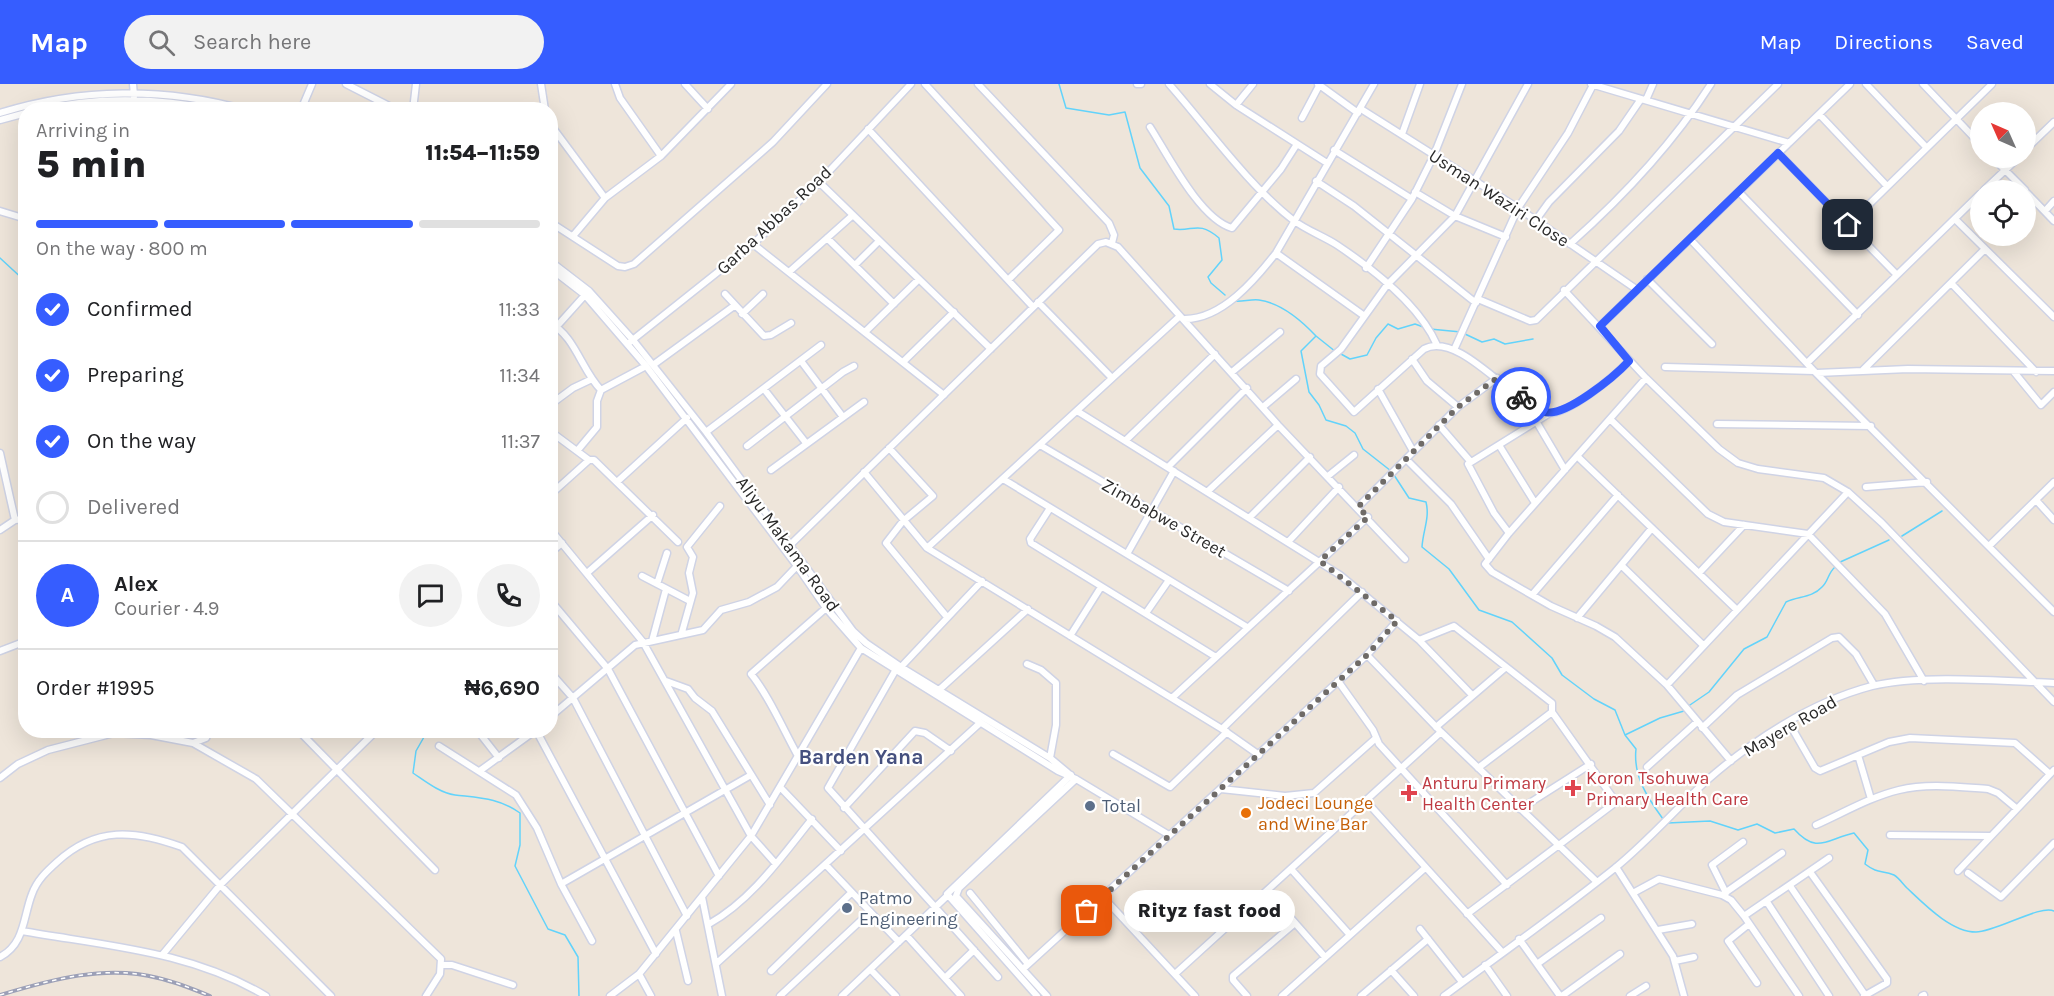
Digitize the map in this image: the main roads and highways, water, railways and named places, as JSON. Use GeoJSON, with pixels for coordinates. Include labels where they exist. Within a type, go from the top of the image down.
{"type":"FeatureCollection","features":[{"type":"Feature","properties":{"kind":"waterway"},"geometry":{"type":"LineString","coordinates":[[1059,84],[1066,108],[1109,115],[1125,112],[1140,168],[1169,206],[1174,229],[1201,228],[1219,238],[1222,260],[1208,277],[1211,283],[1225,295]]}},
{"type":"Feature","properties":{"kind":"waterway"},"geometry":{"type":"LineString","coordinates":[[0,258],[18,275]]}},
{"type":"Feature","properties":{"kind":"waterway"},"geometry":{"type":"LineString","coordinates":[[1234,301],[1259,300],[1283,308],[1316,336],[1301,351],[1309,392],[1319,405],[1326,420],[1346,426],[1355,433],[1363,449],[1391,471]]}},
{"type":"Feature","properties":{"kind":"waterway"},"geometry":{"type":"LineString","coordinates":[[1341,354],[1350,359],[1367,355],[1376,338],[1388,324],[1398,329],[1415,324],[1426,328]]}},
{"type":"Feature","properties":{"kind":"waterway"},"geometry":{"type":"LineString","coordinates":[[1430,329],[1461,332]]}},
{"type":"Feature","properties":{"kind":"waterway"},"geometry":{"type":"LineString","coordinates":[[1465,334],[1482,342],[1494,339],[1505,344],[1533,339]]}},
{"type":"Feature","properties":{"kind":"waterway"},"geometry":{"type":"LineString","coordinates":[[1316,336],[1336,352]]}},
{"type":"Feature","properties":{"kind":"waterway"},"geometry":{"type":"LineString","coordinates":[[1394,475],[1409,498],[1426,502],[1427,519],[1422,547],[1449,569],[1479,610],[1512,622],[1552,658],[1562,675],[1594,699],[1615,710],[1625,735],[1636,749],[1637,768],[1642,786],[1663,819]]}},
{"type":"Feature","properties":{"kind":"waterway"},"geometry":{"type":"LineString","coordinates":[[1902,536],[1942,511]]}},
{"type":"Feature","properties":{"kind":"waterway"},"geometry":{"type":"LineString","coordinates":[[1838,563],[1889,540]]}},
{"type":"Feature","properties":{"kind":"waterway"},"geometry":{"type":"LineString","coordinates":[[1687,707],[1709,692],[1744,649],[1767,637],[1786,602],[1818,591],[1835,567]]}},
{"type":"Feature","properties":{"kind":"waterway"},"geometry":{"type":"LineString","coordinates":[[1625,735],[1660,718],[1684,711]]}},
{"type":"Feature","properties":{"kind":"waterway"},"geometry":{"type":"LineString","coordinates":[[423,738],[416,751],[413,773],[444,792],[505,804],[520,813],[520,845],[515,866],[548,929],[565,935],[578,957],[579,996]]}},
{"type":"Feature","properties":{"kind":"waterway"},"geometry":{"type":"LineString","coordinates":[[1668,823],[1710,821],[1738,830],[1757,824],[1775,833],[1794,829],[1802,837],[1816,843],[1854,833],[1868,850],[1865,864],[1877,871],[1894,875],[1938,916],[1967,931],[1985,931],[2039,911],[2054,911]]}},
{"type":"Feature","properties":{"kind":"railway"},"geometry":{"type":"LineString","coordinates":[[0,995],[58,979],[98,973],[118,973],[138,974],[165,980],[210,996]]}},
{"type":"Feature","properties":{"kind":"place","name":"Koron Tsohuwa Primary Health Care"},"geometry":{"type":"Point","coordinates":[1573,788]}},
{"type":"Feature","properties":{"kind":"place","name":"Anturu Primary Health Center"},"geometry":{"type":"Point","coordinates":[1409,793]}},
{"type":"Feature","properties":{"kind":"place","name":"Total"},"geometry":{"type":"Point","coordinates":[1090,806]}},
{"type":"Feature","properties":{"kind":"place","name":"Jodeci Lounge and Wine Bar"},"geometry":{"type":"Point","coordinates":[1246,813]}},
{"type":"Feature","properties":{"kind":"place","name":"Patmo Engineering"},"geometry":{"type":"Point","coordinates":[847,908]}},
{"type":"Feature","properties":{"kind":"place","name":"Rityz fast food"},"geometry":{"type":"Point","coordinates":[1087,911]}},
{"type":"Feature","properties":{"kind":"district","name":"Barden Yana"},"geometry":{"type":"Point","coordinates":[861,757]}}]}
